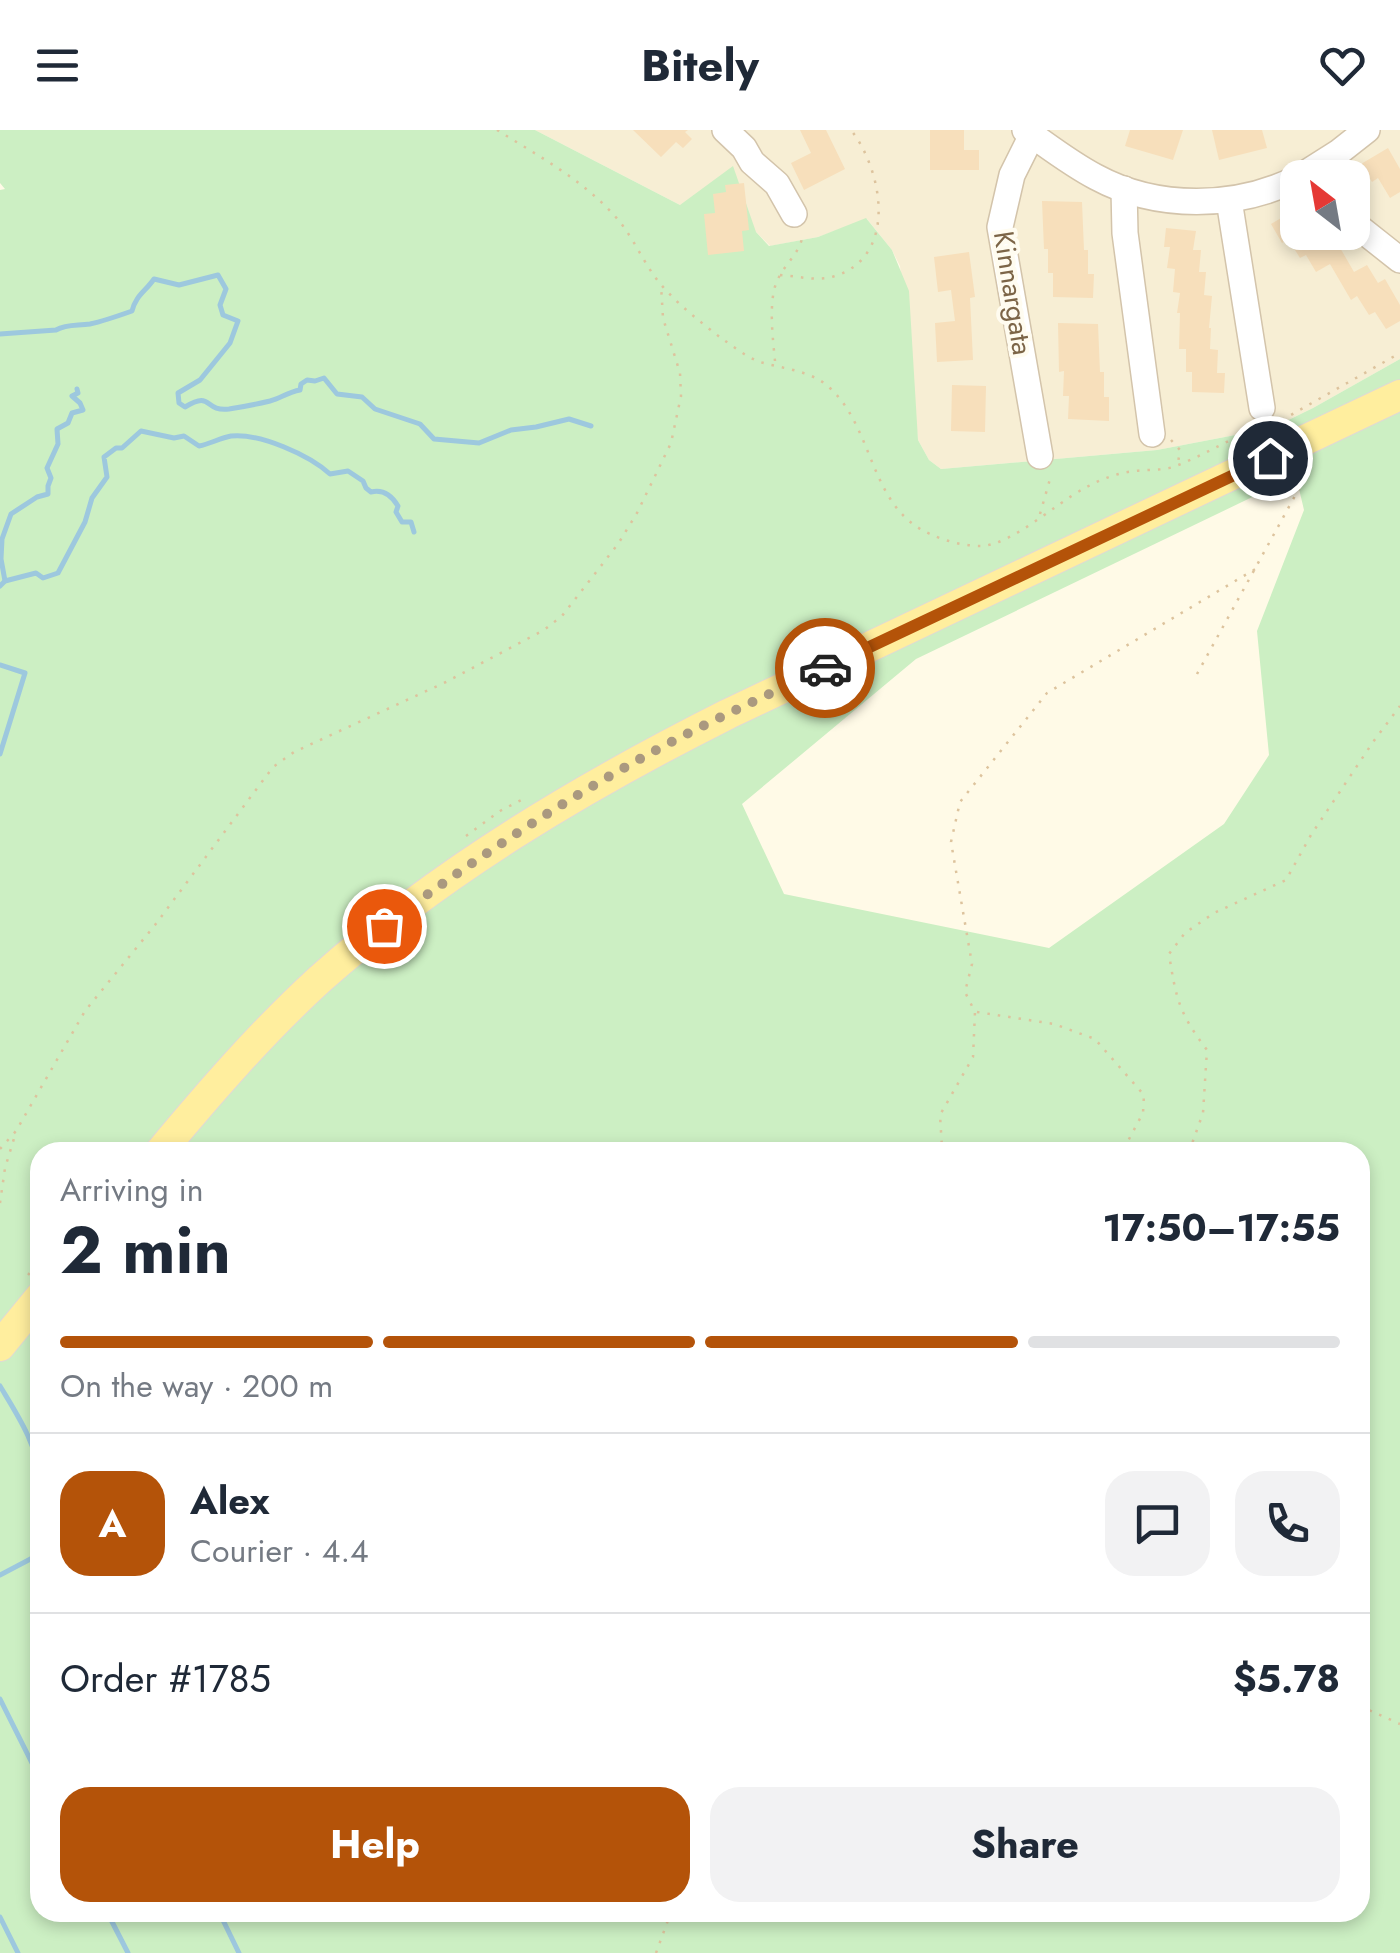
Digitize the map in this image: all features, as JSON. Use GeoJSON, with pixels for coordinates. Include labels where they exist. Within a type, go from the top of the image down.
{"type":"FeatureCollection","features":[{"type":"Feature","properties":{"kind":"main road"},"geometry":{"type":"LineString","coordinates":[[169,1142],[318,981],[397,916],[554,810],[728,714],[1400,395]]}},
{"type":"Feature","properties":{"kind":"main road"},"geometry":{"type":"LineString","coordinates":[[0,1346],[30,1309]]}},
{"type":"Feature","properties":{"kind":"street"},"geometry":{"type":"LineString","coordinates":[[724,130],[777,184],[794,214]]}},
{"type":"Feature","properties":{"kind":"street","name":"Kinnargata"},"geometry":{"type":"LineString","coordinates":[[1329,160],[1366,130]]}},
{"type":"Feature","properties":{"kind":"street","name":"Kinnargata"},"geometry":{"type":"LineString","coordinates":[[1040,456],[1000,227],[1012,175],[1028,132],[1096,177],[1124,188],[1182,200],[1229,200],[1251,197],[1280,186]]}},
{"type":"Feature","properties":{"kind":"street"},"geometry":{"type":"LineString","coordinates":[[1124,188],[1125,233],[1152,434]]}},
{"type":"Feature","properties":{"kind":"street"},"geometry":{"type":"LineString","coordinates":[[1229,200],[1262,420]]}},
{"type":"Feature","properties":{"kind":"street"},"geometry":{"type":"LineString","coordinates":[[1370,236],[1400,260]]}},
{"type":"Feature","properties":{"kind":"path"},"geometry":{"type":"LineString","coordinates":[[497,130],[579,184],[610,210],[661,284],[733,346],[760,362],[798,371],[827,384],[857,423],[892,504],[920,530],[940,539],[983,546],[998,542],[1103,479],[1178,464],[1262,420],[1285,418],[1400,354]]}},
{"type":"Feature","properties":{"kind":"path"},"geometry":{"type":"LineString","coordinates":[[780,275],[829,278],[843,273],[871,247],[878,227],[876,181],[868,155],[852,130]]}},
{"type":"Feature","properties":{"kind":"path"},"geometry":{"type":"LineString","coordinates":[[775,364],[773,293],[803,239],[794,214]]}},
{"type":"Feature","properties":{"kind":"path"},"geometry":{"type":"LineString","coordinates":[[0,1148],[16,1130],[86,1011],[274,767],[294,752],[410,700],[554,624],[618,544],[670,443],[681,396],[676,358],[663,318],[661,284]]}},
{"type":"Feature","properties":{"kind":"path"},"geometry":{"type":"LineString","coordinates":[[1152,434],[1174,442],[1180,450],[1178,464]]}},
{"type":"Feature","properties":{"kind":"path"},"geometry":{"type":"LineString","coordinates":[[1040,456],[1050,479],[1040,516]]}},
{"type":"Feature","properties":{"kind":"path"},"geometry":{"type":"LineString","coordinates":[[1197,674],[1313,463]]}},
{"type":"Feature","properties":{"kind":"path"},"geometry":{"type":"LineString","coordinates":[[942,1142],[940,1115],[973,1057],[975,1012],[965,992],[972,964],[951,842],[960,802],[1046,693],[1257,568]]}},
{"type":"Feature","properties":{"kind":"path"},"geometry":{"type":"LineString","coordinates":[[1192,1142],[1204,1113],[1207,1050],[1188,1025],[1176,998],[1169,954],[1185,932],[1214,912],[1286,880],[1311,835],[1400,706]]}},
{"type":"Feature","properties":{"kind":"path"},"geometry":{"type":"LineString","coordinates":[[975,1012],[1054,1024],[1095,1039],[1144,1095],[1143,1112],[1128,1142]]}},
{"type":"Feature","properties":{"kind":"path"},"geometry":{"type":"LineString","coordinates":[[0,1203],[16,1130]]}},
{"type":"Feature","properties":{"kind":"path"},"geometry":{"type":"LineString","coordinates":[[1370,1710],[1400,1724]]}},
{"type":"Feature","properties":{"kind":"path"},"geometry":{"type":"LineString","coordinates":[[656,1953],[667,1922]]}},
{"type":"Feature","properties":{"kind":"shaded area"},"geometry":{"type":"Polygon","coordinates":[[[535,130],[1400,130],[1400,359],[1272,428],[1157,450],[941,469],[929,460],[918,440],[900,266],[892,250],[867,219],[818,237],[770,246],[756,232],[680,205],[535,130]]]}},
{"type":"Feature","properties":{"kind":"green space"},"geometry":{"type":"Polygon","coordinates":[[[0,130],[535,130],[680,205],[733,166],[756,232],[769,246],[818,237],[866,218],[892,250],[909,291],[918,440],[929,460],[941,469],[1157,450],[1272,428],[1400,359],[1400,384],[471,854],[163,1142],[30,1142],[30,1299],[0,1334],[0,190],[5,189],[0,183],[0,130]]]}},
{"type":"Feature","properties":{"kind":"green space"},"geometry":{"type":"Polygon","coordinates":[[[1400,405],[1400,1953],[0,1953],[0,1358],[30,1322],[30,1922],[1370,1922],[1370,1142],[179,1142],[353,961],[582,800],[1400,405]],[[1296,476],[916,659],[742,804],[784,894],[1049,948],[1224,824],[1269,755],[1257,631],[1304,510],[1296,476]]]}},
{"type":"Feature","properties":{"kind":"building"},"geometry":{"type":"Polygon","coordinates":[[[633,130],[688,130],[685,132],[692,139],[683,148],[676,142],[661,157],[633,130]]]}},
{"type":"Feature","properties":{"kind":"building"},"geometry":{"type":"Polygon","coordinates":[[[800,130],[826,130],[845,169],[804,190],[791,163],[811,153],[800,130]]]}},
{"type":"Feature","properties":{"kind":"building"},"geometry":{"type":"Polygon","coordinates":[[[930,130],[964,130],[964,150],[979,150],[979,170],[930,170],[930,130]]]}},
{"type":"Feature","properties":{"kind":"building"},"geometry":{"type":"Polygon","coordinates":[[[1130,130],[1183,130],[1173,160],[1125,146],[1130,130]]]}},
{"type":"Feature","properties":{"kind":"building"},"geometry":{"type":"Polygon","coordinates":[[[1212,130],[1262,130],[1267,148],[1219,160],[1212,130]]]}},
{"type":"Feature","properties":{"kind":"building"},"geometry":{"type":"Polygon","coordinates":[[[1388,148],[1400,169],[1400,192],[1390,198],[1378,178],[1372,182],[1368,160],[1388,148]]]}},
{"type":"Feature","properties":{"kind":"building"},"geometry":{"type":"Polygon","coordinates":[[[744,183],[749,230],[742,231],[744,251],[708,255],[704,214],[715,213],[713,194],[726,192],[725,185],[744,183]]]}},
{"type":"Feature","properties":{"kind":"building"},"geometry":{"type":"Polygon","coordinates":[[[1042,201],[1082,202],[1088,274],[1094,274],[1093,298],[1053,297],[1053,273],[1048,273],[1048,249],[1044,249],[1042,201]]]}},
{"type":"Feature","properties":{"kind":"building"},"geometry":{"type":"Polygon","coordinates":[[[1280,219],[1280,240],[1271,224],[1280,219]]]}},
{"type":"Feature","properties":{"kind":"building"},"geometry":{"type":"Polygon","coordinates":[[[1166,228],[1196,231],[1193,250],[1201,250],[1199,272],[1206,272],[1204,295],[1212,296],[1210,349],[1218,350],[1217,373],[1225,373],[1224,393],[1192,392],[1192,372],[1186,372],[1186,349],[1179,349],[1180,293],[1173,292],[1175,269],[1167,268],[1170,247],[1164,247],[1166,228]]]}},
{"type":"Feature","properties":{"kind":"building"},"geometry":{"type":"Polygon","coordinates":[[[1295,250],[1341,250],[1354,272],[1367,265],[1378,283],[1385,279],[1400,305],[1400,321],[1386,329],[1375,312],[1369,315],[1357,296],[1351,300],[1330,264],[1316,272],[1306,255],[1300,258],[1295,250]]]}},
{"type":"Feature","properties":{"kind":"building"},"geometry":{"type":"Polygon","coordinates":[[[969,252],[975,297],[970,298],[973,360],[937,362],[935,323],[955,321],[951,290],[938,292],[934,257],[969,252]]]}},
{"type":"Feature","properties":{"kind":"building"},"geometry":{"type":"Polygon","coordinates":[[[1058,323],[1098,324],[1100,372],[1104,372],[1104,397],[1109,397],[1109,421],[1068,419],[1069,396],[1063,396],[1064,371],[1059,372],[1058,323]]]}},
{"type":"Feature","properties":{"kind":"building"},"geometry":{"type":"Polygon","coordinates":[[[952,385],[986,386],[985,432],[951,431],[952,385]]]}},
{"type":"Feature","properties":{"kind":"waterway"},"geometry":{"type":"LineString","coordinates":[[0,334],[90,324],[132,311],[154,279],[179,285],[218,275],[226,289],[220,305],[223,315],[238,321],[230,343],[200,380],[178,393],[179,403],[185,407],[204,401],[215,408],[229,409],[270,401],[300,390],[307,380],[324,378],[337,394],[362,397],[375,409],[420,424],[434,439],[479,443],[511,430],[569,419],[591,426]]}},
{"type":"Feature","properties":{"kind":"waterway"},"geometry":{"type":"LineString","coordinates":[[5,581],[2,539],[11,514],[48,494],[51,478],[47,468],[58,444],[57,429],[68,423],[72,413],[83,410],[72,396],[78,393],[77,389]]}},
{"type":"Feature","properties":{"kind":"waterway"},"geometry":{"type":"LineString","coordinates":[[0,586],[5,581],[36,573],[43,578],[58,573],[85,522],[92,498],[107,477],[104,457],[141,431],[174,438],[184,436],[199,446],[243,436],[284,447],[330,474],[348,471],[371,492],[387,494],[398,506],[396,512],[402,522],[411,522],[414,532]]}},
{"type":"Feature","properties":{"kind":"waterway"},"geometry":{"type":"LineString","coordinates":[[0,665],[25,673],[0,754]]}},
{"type":"Feature","properties":{"kind":"waterway"},"geometry":{"type":"LineString","coordinates":[[0,1386],[30,1440]]}},
{"type":"Feature","properties":{"kind":"waterway"},"geometry":{"type":"LineString","coordinates":[[0,1575],[30,1559]]}},
{"type":"Feature","properties":{"kind":"waterway"},"geometry":{"type":"LineString","coordinates":[[0,1699],[30,1759]]}},
{"type":"Feature","properties":{"kind":"waterway"},"geometry":{"type":"LineString","coordinates":[[0,1917],[18,1953]]}},
{"type":"Feature","properties":{"kind":"waterway"},"geometry":{"type":"LineString","coordinates":[[112,1922],[128,1953]]}},
{"type":"Feature","properties":{"kind":"waterway"},"geometry":{"type":"LineString","coordinates":[[224,1922],[239,1953]]}},
{"type":"Feature","properties":{"kind":"way so far"},"geometry":{"type":"LineString","coordinates":[[384,926],[490,851],[607,778],[825,668]]}},
{"type":"Feature","properties":{"kind":"route"},"geometry":{"type":"LineString","coordinates":[[825,668],[1270,458]]}}]}
